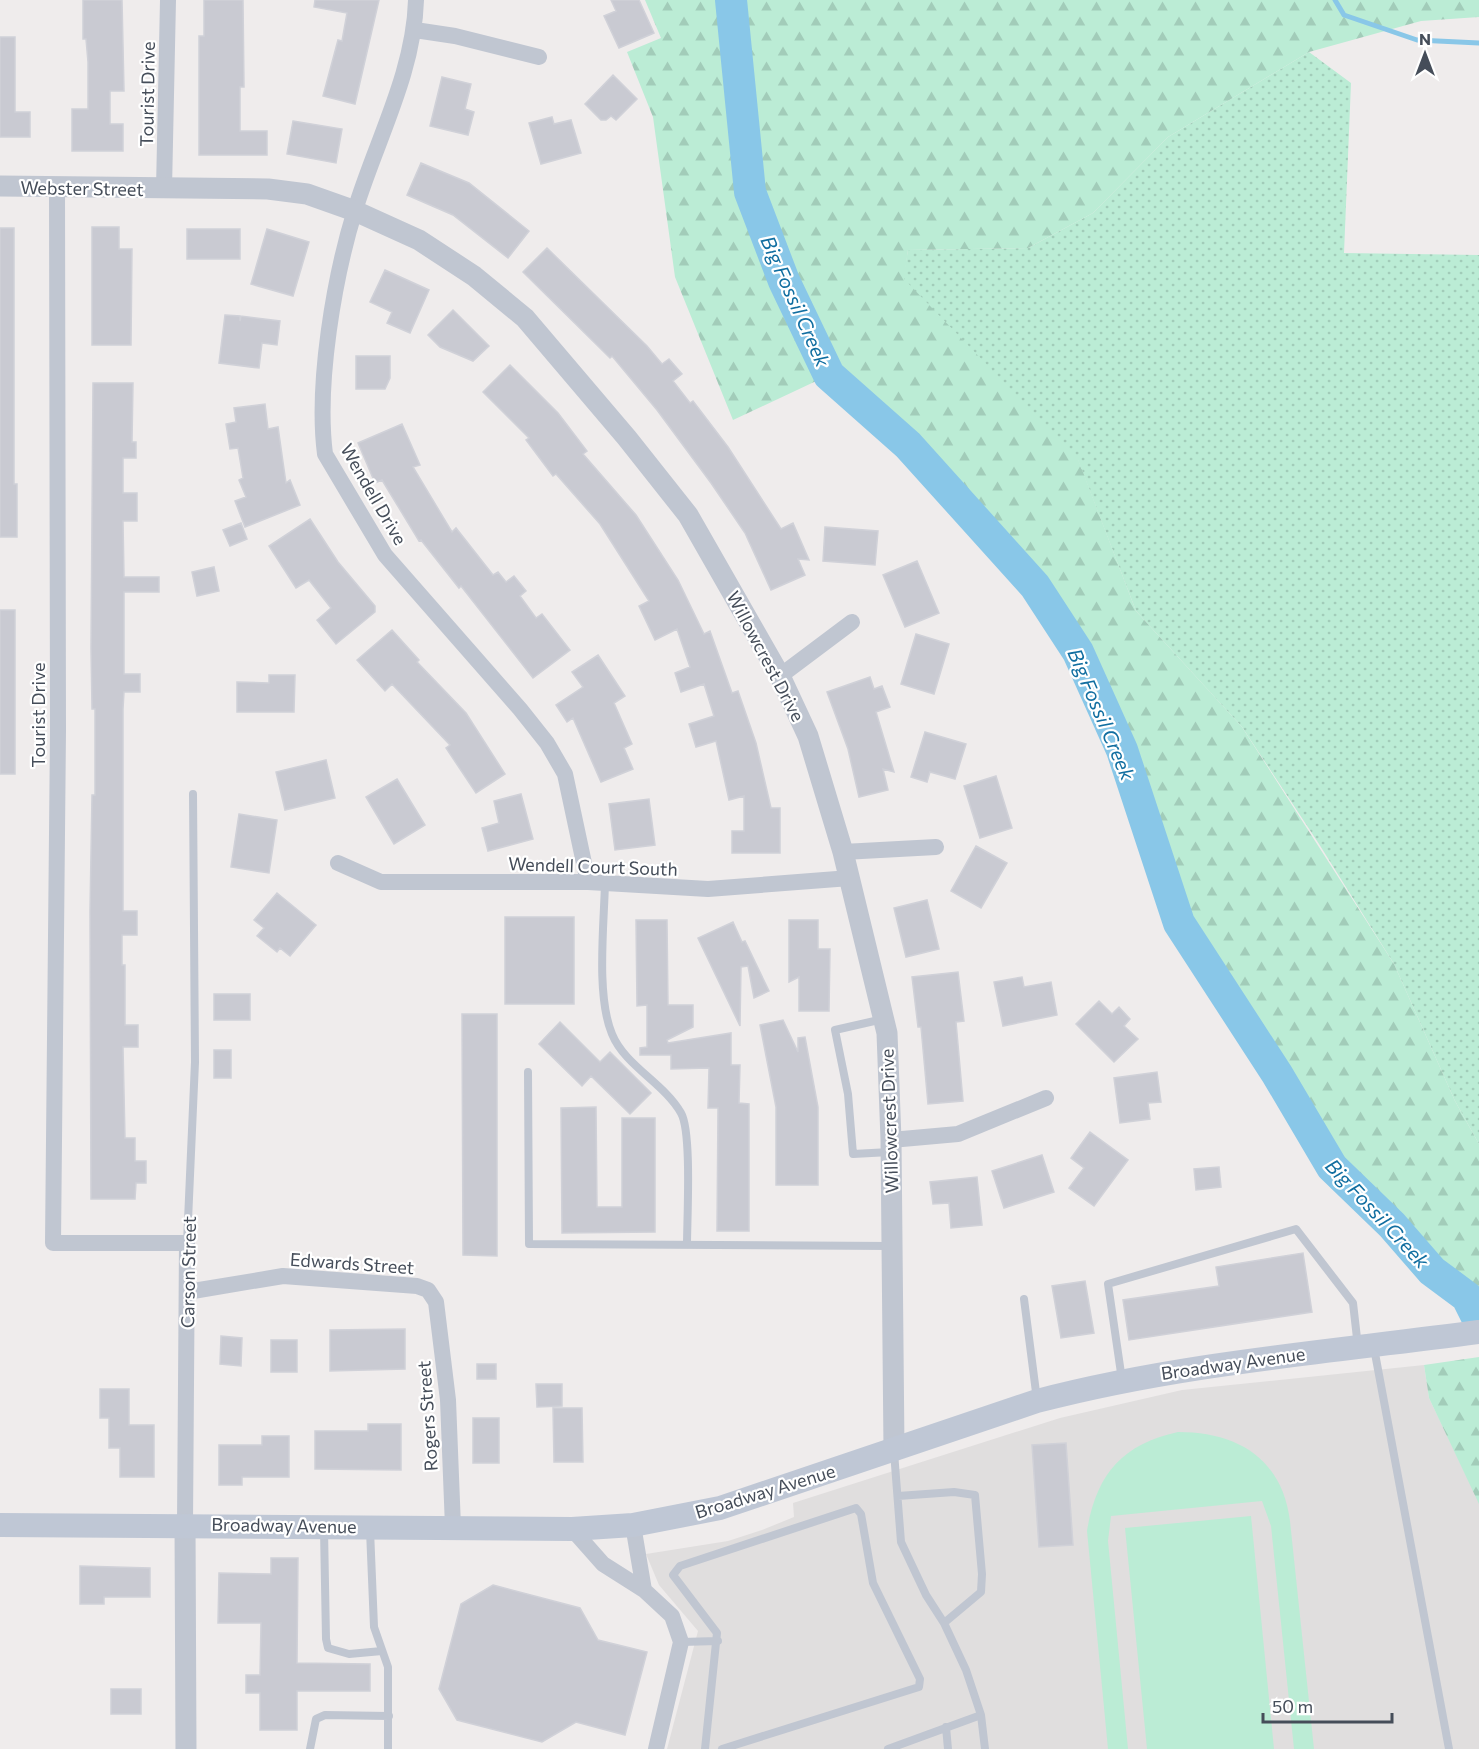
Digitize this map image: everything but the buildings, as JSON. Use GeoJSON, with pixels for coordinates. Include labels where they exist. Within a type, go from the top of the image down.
{"type":"FeatureCollection","features":[{"type":"Feature","properties":{"kind":"main road","name":"Broadway Avenue"},"geometry":{"type":"LineString","coordinates":[[0,1525],[185,1524],[572,1529],[633,1524],[720,1508],[1037,1401],[1122,1380],[1226,1362],[1479,1332]]}},
{"type":"Feature","properties":{"kind":"street","name":"Tourist Drive"},"geometry":{"type":"LineString","coordinates":[[164,189],[168,0]]}},
{"type":"Feature","properties":{"kind":"street","name":"Wendell Drive"},"geometry":{"type":"LineString","coordinates":[[416,0],[415,30],[389,118],[355,211],[328,324],[323,435],[325,454],[385,555],[547,743],[565,774],[596,883]]}},
{"type":"Feature","properties":{"kind":"street"},"geometry":{"type":"LineString","coordinates":[[415,30],[455,36],[539,57]]}},
{"type":"Feature","properties":{"kind":"street","name":"Webster Street"},"geometry":{"type":"LineString","coordinates":[[0,186],[164,189]]}},
{"type":"Feature","properties":{"kind":"street","name":"Tourist Drive"},"geometry":{"type":"LineString","coordinates":[[57,187],[58,742],[52,1243],[187,1243]]}},
{"type":"Feature","properties":{"kind":"street","name":"Willowcrest Drive"},"geometry":{"type":"LineString","coordinates":[[164,189],[268,189],[307,194],[355,211],[418,240],[474,276],[525,318],[627,438],[688,515],[780,676],[808,736],[850,878],[884,1019],[887,1033],[891,1146],[894,1449]]}},
{"type":"Feature","properties":{"kind":"street"},"geometry":{"type":"LineString","coordinates":[[780,676],[852,622]]}},
{"type":"Feature","properties":{"kind":"street"},"geometry":{"type":"LineString","coordinates":[[843,852],[936,847]]}},
{"type":"Feature","properties":{"kind":"street","name":"Wendell Court South"},"geometry":{"type":"LineString","coordinates":[[338,863],[381,882],[596,883],[708,889],[850,878]]}},
{"type":"Feature","properties":{"kind":"street"},"geometry":{"type":"LineString","coordinates":[[891,1146],[958,1134],[1046,1098]]}},
{"type":"Feature","properties":{"kind":"street","name":"Carson Street"},"geometry":{"type":"LineString","coordinates":[[186,1749],[187,1243]]}},
{"type":"Feature","properties":{"kind":"street","name":"Edwards Street"},"geometry":{"type":"LineString","coordinates":[[187,1292],[283,1276],[417,1286],[428,1290],[435,1302]]}},
{"type":"Feature","properties":{"kind":"street","name":"Rogers Street"},"geometry":{"type":"LineString","coordinates":[[435,1302],[448,1400],[453,1527]]}},
{"type":"Feature","properties":{"kind":"street"},"geometry":{"type":"LineString","coordinates":[[633,1524],[644,1590]]}},
{"type":"Feature","properties":{"kind":"street"},"geometry":{"type":"LineString","coordinates":[[572,1529],[603,1564],[644,1590],[672,1616],[681,1642],[656,1749]]}},
{"type":"Feature","properties":{"kind":"lane","name":"Carson Street"},"geometry":{"type":"LineString","coordinates":[[187,1243],[195,1062],[193,794]]}},
{"type":"Feature","properties":{"kind":"lane"},"geometry":{"type":"LineString","coordinates":[[596,883],[604,994],[609,1027],[619,1046],[673,1101],[685,1123],[687,1245]]}},
{"type":"Feature","properties":{"kind":"lane"},"geometry":{"type":"LineString","coordinates":[[884,1019],[835,1030],[848,1094],[853,1154],[891,1146]]}},
{"type":"Feature","properties":{"kind":"lane"},"geometry":{"type":"LineString","coordinates":[[528,1072],[529,1244],[892,1246]]}},
{"type":"Feature","properties":{"kind":"lane"},"geometry":{"type":"LineString","coordinates":[[1122,1380],[1108,1284],[1296,1229],[1353,1303],[1366,1346],[1449,1749]]}},
{"type":"Feature","properties":{"kind":"lane"},"geometry":{"type":"LineString","coordinates":[[1024,1299],[1037,1401]]}},
{"type":"Feature","properties":{"kind":"lane"},"geometry":{"type":"LineString","coordinates":[[894,1449],[901,1542],[966,1670],[981,1715],[985,1749]]}},
{"type":"Feature","properties":{"kind":"lane"},"geometry":{"type":"LineString","coordinates":[[898,1496],[954,1492],[975,1495],[982,1574],[981,1592],[944,1623]]}},
{"type":"Feature","properties":{"kind":"lane"},"geometry":{"type":"LineString","coordinates":[[705,1749],[718,1641],[717,1633],[673,1575],[680,1566],[856,1508],[861,1515],[873,1583],[920,1679],[919,1687],[722,1749]]}},
{"type":"Feature","properties":{"kind":"lane"},"geometry":{"type":"LineString","coordinates":[[324,1526],[328,1648],[349,1654],[382,1651]]}},
{"type":"Feature","properties":{"kind":"lane"},"geometry":{"type":"LineString","coordinates":[[370,1526],[374,1628],[388,1667],[388,1749]]}},
{"type":"Feature","properties":{"kind":"lane"},"geometry":{"type":"LineString","coordinates":[[681,1642],[718,1641]]}},
{"type":"Feature","properties":{"kind":"lane"},"geometry":{"type":"LineString","coordinates":[[310,1749],[316,1719],[325,1715],[389,1716]]}},
{"type":"Feature","properties":{"kind":"lane"},"geometry":{"type":"LineString","coordinates":[[888,1749],[981,1715]]}},
{"type":"Feature","properties":{"kind":"lane"},"geometry":{"type":"LineString","coordinates":[[946,1727],[948,1749]]}},
{"type":"Feature","properties":{"kind":"shaded area"},"geometry":{"type":"Polygon","coordinates":[[[1424,1365],[1429,1398],[1479,1502],[1479,1749],[667,1749],[698,1631],[659,1585],[646,1554],[728,1541],[762,1530],[794,1517],[793,1503],[1060,1418],[1182,1390],[1424,1365]]]}},
{"type":"Feature","properties":{"kind":"green space"},"geometry":{"type":"Polygon","coordinates":[[[645,0],[1479,0],[1479,17],[1421,21],[1309,52],[1168,137],[1093,213],[1028,248],[908,250],[904,279],[1078,459],[1136,611],[1242,727],[1394,964],[1455,1101],[1479,1144],[1479,1295],[1467,1297],[1332,1167],[1277,1074],[1179,923],[1122,750],[1078,652],[1035,586],[908,445],[829,375],[733,420],[675,277],[653,117],[627,52],[661,38],[645,0]]]}},
{"type":"Feature","properties":{"kind":"green space"},"geometry":{"type":"Polygon","coordinates":[[[1309,52],[1351,83],[1344,253],[1479,255],[1479,1144],[1455,1101],[1394,964],[1319,844],[1242,727],[1136,611],[1078,460],[903,279],[908,250],[1028,248],[1093,213],[1168,137],[1309,52]]]}},
{"type":"Feature","properties":{"kind":"green space"},"geometry":{"type":"Polygon","coordinates":[[[1479,1357],[1479,1504],[1429,1398],[1424,1365],[1479,1357]]]}},
{"type":"Feature","properties":{"kind":"green space"},"geometry":{"type":"Polygon","coordinates":[[[1178,1432],[1219,1437],[1253,1453],[1267,1465],[1285,1499],[1290,1521],[1314,1749],[1294,1749],[1271,1526],[1262,1501],[1111,1516],[1108,1541],[1128,1749],[1108,1749],[1087,1531],[1091,1511],[1105,1478],[1127,1454],[1158,1437],[1178,1432]]]}},
{"type":"Feature","properties":{"kind":"green space"},"geometry":{"type":"Polygon","coordinates":[[[1251,1516],[1274,1749],[1147,1749],[1125,1528],[1251,1516]]]}},
{"type":"Feature","properties":{"kind":"waterway","name":"Big Fossil Creek"},"geometry":{"type":"LineString","coordinates":[[731,0],[750,192],[784,281],[829,375],[908,445],[1035,586],[1078,652],[1122,750],[1179,923],[1277,1074],[1332,1167],[1392,1225],[1432,1271],[1467,1297],[1479,1321]]}},
{"type":"Feature","properties":{"kind":"waterway"},"geometry":{"type":"LineString","coordinates":[[1335,0],[1344,15],[1417,40],[1479,43]]}}]}
